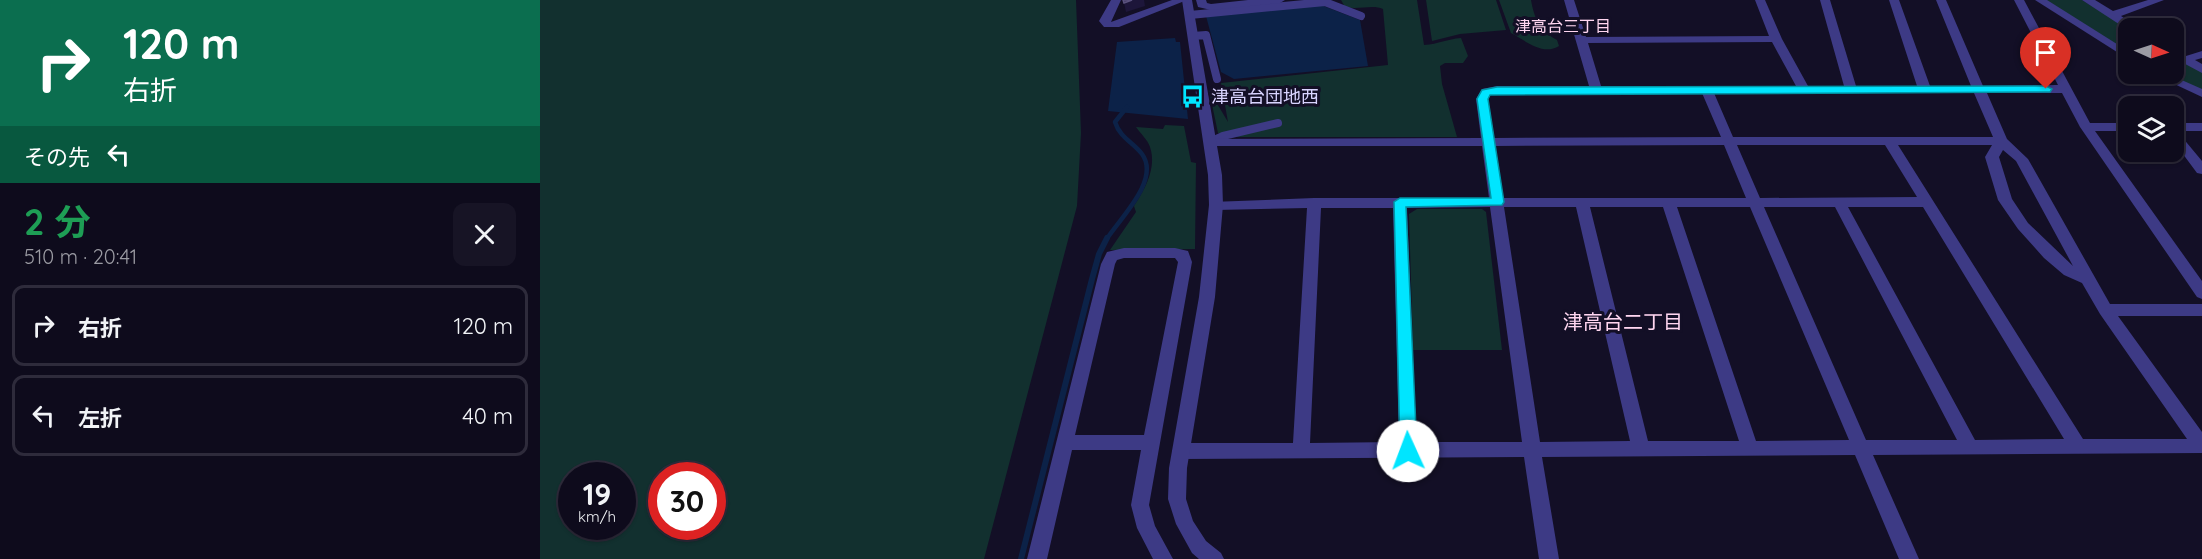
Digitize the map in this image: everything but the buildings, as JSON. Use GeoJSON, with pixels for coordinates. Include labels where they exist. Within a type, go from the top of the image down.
{"type":"FeatureCollection","features":[{"type":"Feature","properties":{"kind":"street"},"geometry":{"type":"LineString","coordinates":[[1116,0],[1105,21],[1108,25],[1115,25],[1182,0]]}},
{"type":"Feature","properties":{"kind":"street"},"geometry":{"type":"LineString","coordinates":[[1201,0],[1203,5],[1211,7],[1280,0]]}},
{"type":"Feature","properties":{"kind":"street"},"geometry":{"type":"LineString","coordinates":[[1569,0],[1596,91]]}},
{"type":"Feature","properties":{"kind":"street"},"geometry":{"type":"LineString","coordinates":[[1760,0],[1776,39],[1804,90]]}},
{"type":"Feature","properties":{"kind":"street"},"geometry":{"type":"LineString","coordinates":[[1810,0],[1825,0],[1851,90]]}},
{"type":"Feature","properties":{"kind":"street"},"geometry":{"type":"LineString","coordinates":[[1894,0],[1925,90]]}},
{"type":"Feature","properties":{"kind":"street"},"geometry":{"type":"LineString","coordinates":[[1181,450],[1408,451],[2202,446],[2105,310],[2020,159],[2001,141],[1941,0]]}},
{"type":"Feature","properties":{"kind":"street"},"geometry":{"type":"LineString","coordinates":[[2019,0],[2086,127],[2202,293]]}},
{"type":"Feature","properties":{"kind":"street"},"geometry":{"type":"LineString","coordinates":[[2040,0],[2118,50]]}},
{"type":"Feature","properties":{"kind":"street"},"geometry":{"type":"LineString","coordinates":[[2087,0],[2118,19]]}},
{"type":"Feature","properties":{"kind":"street"},"geometry":{"type":"LineString","coordinates":[[2112,15],[2159,0]]}},
{"type":"Feature","properties":{"kind":"street"},"geometry":{"type":"LineString","coordinates":[[1189,7],[1210,142],[1216,205],[1207,297],[1181,450],[1177,499],[1182,516],[1199,547],[1214,559]]}},
{"type":"Feature","properties":{"kind":"street"},"geometry":{"type":"LineString","coordinates":[[1581,40],[1776,39]]}},
{"type":"Feature","properties":{"kind":"street"},"geometry":{"type":"LineString","coordinates":[[2184,56],[2202,54]]}},
{"type":"Feature","properties":{"kind":"street"},"geometry":{"type":"LineString","coordinates":[[2184,60],[2202,69]]}},
{"type":"Feature","properties":{"kind":"street"},"geometry":{"type":"LineString","coordinates":[[2182,84],[2202,93]]}},
{"type":"Feature","properties":{"kind":"street"},"geometry":{"type":"LineString","coordinates":[[1549,559],[1482,99],[1486,92],[1497,90],[2066,89]]}},
{"type":"Feature","properties":{"kind":"street"},"geometry":{"type":"LineString","coordinates":[[1707,91],[1909,559]]}},
{"type":"Feature","properties":{"kind":"street"},"geometry":{"type":"LineString","coordinates":[[2086,127],[2118,127]]}},
{"type":"Feature","properties":{"kind":"street"},"geometry":{"type":"LineString","coordinates":[[2184,127],[2202,127]]}},
{"type":"Feature","properties":{"kind":"street"},"geometry":{"type":"LineString","coordinates":[[1889,141],[2079,448]]}},
{"type":"Feature","properties":{"kind":"street"},"geometry":{"type":"LineString","coordinates":[[1210,142],[2001,141]]}},
{"type":"Feature","properties":{"kind":"street"},"geometry":{"type":"LineString","coordinates":[[2001,141],[1992,157],[2005,200],[2023,226],[2049,255],[2069,272],[2088,279]]}},
{"type":"Feature","properties":{"kind":"street"},"geometry":{"type":"LineString","coordinates":[[2184,147],[2202,170]]}},
{"type":"Feature","properties":{"kind":"street"},"geometry":{"type":"LineString","coordinates":[[1216,205],[1314,202],[1926,202]]}},
{"type":"Feature","properties":{"kind":"street"},"geometry":{"type":"LineString","coordinates":[[1301,451],[1314,202]]}},
{"type":"Feature","properties":{"kind":"street"},"geometry":{"type":"LineString","coordinates":[[1400,202],[1408,451]]}},
{"type":"Feature","properties":{"kind":"street"},"geometry":{"type":"LineString","coordinates":[[1582,202],[1641,450]]}},
{"type":"Feature","properties":{"kind":"street"},"geometry":{"type":"LineString","coordinates":[[1839,202],[1970,448]]}},
{"type":"Feature","properties":{"kind":"street"},"geometry":{"type":"LineString","coordinates":[[1669,203],[1750,449]]}},
{"type":"Feature","properties":{"kind":"street"},"geometry":{"type":"LineString","coordinates":[[1037,559],[1108,264],[1112,256],[1125,253],[1175,253],[1183,255],[1185,261],[1140,505],[1146,528],[1163,559]]}},
{"type":"Feature","properties":{"kind":"street"},"geometry":{"type":"LineString","coordinates":[[2105,310],[2202,310]]}},
{"type":"Feature","properties":{"kind":"street"},"geometry":{"type":"LineString","coordinates":[[1066,443],[1152,442]]}},
{"type":"Feature","properties":{"kind":"lane"},"geometry":{"type":"LineString","coordinates":[[1189,7],[1325,2],[1361,16]]}},
{"type":"Feature","properties":{"kind":"lane"},"geometry":{"type":"LineString","coordinates":[[1193,36],[1206,35],[1217,79]]}},
{"type":"Feature","properties":{"kind":"lane"},"geometry":{"type":"LineString","coordinates":[[1210,142],[1223,136],[1278,123]]}},
{"type":"Feature","properties":{"kind":"green space"},"geometry":{"type":"Polygon","coordinates":[[[540,0],[1076,0],[1081,133],[1077,206],[984,559],[540,559],[540,0]]]}},
{"type":"Feature","properties":{"kind":"green space"},"geometry":{"type":"Polygon","coordinates":[[[1341,0],[1417,0],[1424,45],[1461,38],[1468,56],[1463,63],[1445,63],[1440,66],[1442,84],[1457,137],[1232,137],[1218,133],[1209,90],[1228,122],[1221,83],[1388,65],[1383,9],[1345,7],[1341,0]]]}},
{"type":"Feature","properties":{"kind":"green space"},"geometry":{"type":"Polygon","coordinates":[[[1426,0],[1496,0],[1506,30],[1460,34],[1432,41],[1426,0]]]}},
{"type":"Feature","properties":{"kind":"green space"},"geometry":{"type":"Polygon","coordinates":[[[1499,0],[1531,0],[1539,23],[1557,40],[1559,46],[1553,49],[1541,48],[1511,33],[1499,0]]]}},
{"type":"Feature","properties":{"kind":"green space"},"geometry":{"type":"Polygon","coordinates":[[[2044,0],[2082,0],[2118,22],[2118,47],[2044,0]]]}},
{"type":"Feature","properties":{"kind":"green space"},"geometry":{"type":"Polygon","coordinates":[[[2184,61],[2202,71],[2202,91],[2184,83],[2184,61]]]}},
{"type":"Feature","properties":{"kind":"green space"},"geometry":{"type":"Polygon","coordinates":[[[1165,125],[1184,126],[1191,162],[1196,163],[1195,249],[1110,250],[1136,212],[1134,206],[1146,185],[1151,170],[1150,147],[1136,127],[1163,129],[1165,125]]]}},
{"type":"Feature","properties":{"kind":"green space"},"geometry":{"type":"Polygon","coordinates":[[[1417,209],[1482,209],[1486,212],[1502,350],[1413,350],[1409,214],[1417,209]]]}},
{"type":"Feature","properties":{"kind":"water"},"geometry":{"type":"Polygon","coordinates":[[[1321,5],[1360,20],[1368,66],[1234,79],[1221,72],[1206,16],[1321,5]]]}},
{"type":"Feature","properties":{"kind":"water"},"geometry":{"type":"Polygon","coordinates":[[[1175,38],[1176,42],[1180,42],[1188,119],[1108,111],[1117,42],[1175,38]]]}},
{"type":"Feature","properties":{"kind":"waterway"},"geometry":{"type":"LineString","coordinates":[[1106,240],[1136,199],[1146,175],[1146,164],[1142,154],[1123,136],[1115,122],[1127,107]]}},
{"type":"Feature","properties":{"kind":"waterway"},"geometry":{"type":"LineString","coordinates":[[1021,559],[1092,279],[1099,254],[1106,240]]}},
{"type":"Feature","properties":{"kind":"place","name":"津高台団地西"},"geometry":{"type":"Point","coordinates":[1193,96]}},
{"type":"Feature","properties":{"kind":"district","name":"津高台三丁目"},"geometry":{"type":"Point","coordinates":[1563,26]}},
{"type":"Feature","properties":{"kind":"district","name":"津高台二丁目"},"geometry":{"type":"Point","coordinates":[1623,321]}},
{"type":"Feature","properties":{"kind":"route"},"geometry":{"type":"LineString","coordinates":[[1408,451],[1400,202],[1498,202],[1482,99],[1486,92],[1497,90],[2046,89]]}}]}
